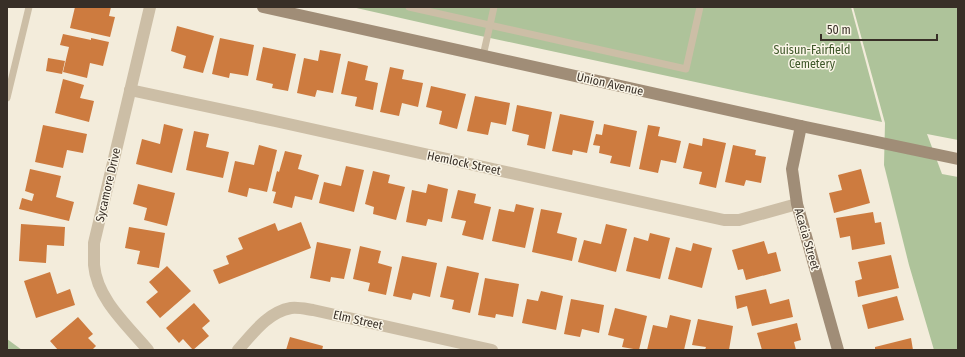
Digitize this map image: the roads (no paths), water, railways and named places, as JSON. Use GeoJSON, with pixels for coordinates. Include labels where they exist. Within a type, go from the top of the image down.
{"type":"FeatureCollection","features":[{"type":"Feature","properties":{"kind":"street","name":"Sycamore Drive"},"geometry":{"type":"LineString","coordinates":[[148,350],[112,308],[100,288],[94,266],[94,243],[150,7]]}},
{"type":"Feature","properties":{"kind":"street","name":"Union Avenue"},"geometry":{"type":"LineString","coordinates":[[263,7],[801,126],[958,159]]}},
{"type":"Feature","properties":{"kind":"street","name":"Hemlock Street"},"geometry":{"type":"LineString","coordinates":[[130,90],[724,220],[739,220],[797,204]]}},
{"type":"Feature","properties":{"kind":"street","name":"Acacia Street"},"geometry":{"type":"LineString","coordinates":[[801,126],[792,169],[797,204],[838,350]]}},
{"type":"Feature","properties":{"kind":"street","name":"Elm Street"},"geometry":{"type":"LineString","coordinates":[[238,350],[261,324],[276,313],[292,308],[313,310],[492,350]]}},
{"type":"Feature","properties":{"kind":"lane"},"geometry":{"type":"LineString","coordinates":[[7,98],[29,7]]}},
{"type":"Feature","properties":{"kind":"lane"},"geometry":{"type":"LineString","coordinates":[[409,7],[686,69],[700,7]]}},
{"type":"Feature","properties":{"kind":"lane"},"geometry":{"type":"LineString","coordinates":[[483,56],[494,7]]}},
{"type":"Feature","properties":{"kind":"park label","name":"Suisun-Fairfield Cemetery"},"geometry":{"type":"Point","coordinates":[812,57]}}]}
